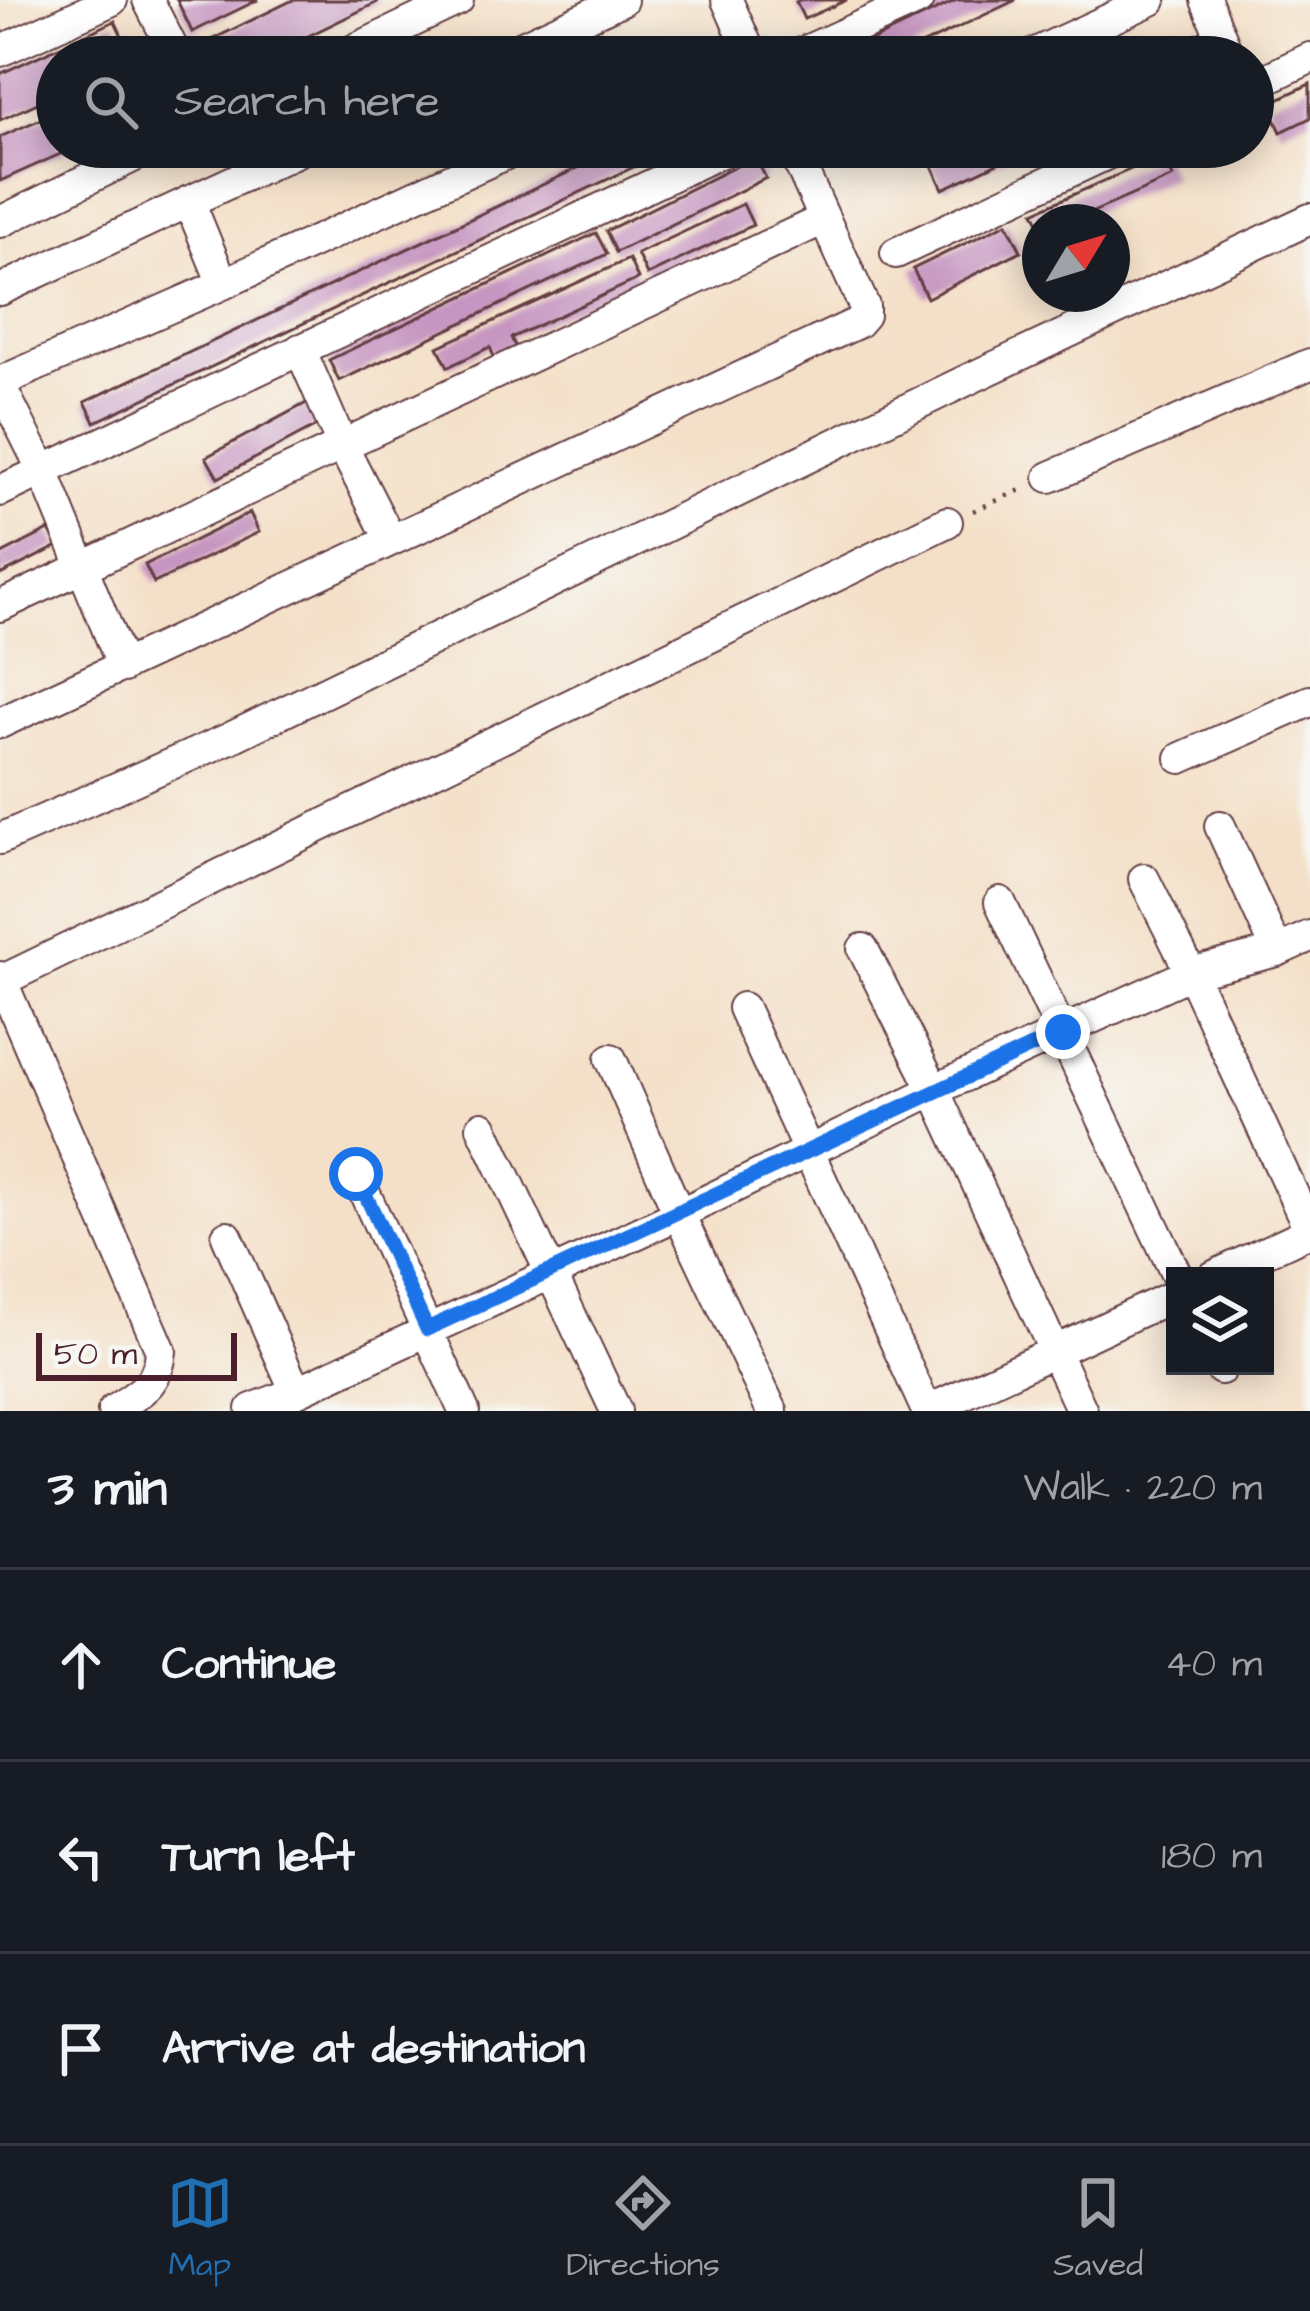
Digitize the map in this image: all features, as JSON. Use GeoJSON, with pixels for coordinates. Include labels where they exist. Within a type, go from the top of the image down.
{"type":"FeatureCollection","features":[{"type":"Feature","properties":{"kind":"street"},"geometry":{"type":"LineString","coordinates":[[0,51],[112,0]]}},
{"type":"Feature","properties":{"kind":"street"},"geometry":{"type":"LineString","coordinates":[[148,0],[166,36]]}},
{"type":"Feature","properties":{"kind":"street"},"geometry":{"type":"LineString","coordinates":[[373,36],[418,8],[458,0]]}},
{"type":"Feature","properties":{"kind":"street"},"geometry":{"type":"LineString","coordinates":[[544,36],[622,0]]}},
{"type":"Feature","properties":{"kind":"street"},"geometry":{"type":"LineString","coordinates":[[727,0],[743,36]]}},
{"type":"Feature","properties":{"kind":"street"},"geometry":{"type":"LineString","coordinates":[[839,36],[918,0]]}},
{"type":"Feature","properties":{"kind":"street"},"geometry":{"type":"LineString","coordinates":[[1072,36],[1150,0]]}},
{"type":"Feature","properties":{"kind":"street"},"geometry":{"type":"LineString","coordinates":[[1206,0],[1221,36]]}},
{"type":"Feature","properties":{"kind":"street"},"geometry":{"type":"LineString","coordinates":[[1274,75],[1310,58]]}},
{"type":"Feature","properties":{"kind":"street"},"geometry":{"type":"LineString","coordinates":[[0,222],[110,168]]}},
{"type":"Feature","properties":{"kind":"street"},"geometry":{"type":"LineString","coordinates":[[0,290],[261,168]]}},
{"type":"Feature","properties":{"kind":"street"},"geometry":{"type":"LineString","coordinates":[[123,667],[43,471],[0,383],[474,168]]}},
{"type":"Feature","properties":{"kind":"street"},"geometry":{"type":"LineString","coordinates":[[0,491],[687,168]]}},
{"type":"Feature","properties":{"kind":"street"},"geometry":{"type":"LineString","coordinates":[[0,723],[857,323],[865,306],[801,168]]}},
{"type":"Feature","properties":{"kind":"street"},"geometry":{"type":"LineString","coordinates":[[896,253],[1077,168]]}},
{"type":"Feature","properties":{"kind":"street"},"geometry":{"type":"LineString","coordinates":[[189,202],[223,284]]}},
{"type":"Feature","properties":{"kind":"street"},"geometry":{"type":"LineString","coordinates":[[0,606],[824,219]]}},
{"type":"Feature","properties":{"kind":"street"},"geometry":{"type":"LineString","coordinates":[[0,839],[228,740],[969,379],[1310,219]]}},
{"type":"Feature","properties":{"kind":"street"},"geometry":{"type":"LineString","coordinates":[[300,349],[390,539]]}},
{"type":"Feature","properties":{"kind":"street"},"geometry":{"type":"LineString","coordinates":[[1050,476],[1310,364]]}},
{"type":"Feature","properties":{"kind":"street"},"geometry":{"type":"LineString","coordinates":[[113,1411],[156,1377],[160,1351],[1,979],[947,523]]}},
{"type":"Feature","properties":{"kind":"street"},"geometry":{"type":"LineString","coordinates":[[1181,758],[1310,701]]}},
{"type":"Feature","properties":{"kind":"street"},"geometry":{"type":"LineString","coordinates":[[1220,826],[1277,951]]}},
{"type":"Feature","properties":{"kind":"street"},"geometry":{"type":"LineString","coordinates":[[1144,879],[1310,1231],[1233,1267]]}},
{"type":"Feature","properties":{"kind":"street"},"geometry":{"type":"LineString","coordinates":[[1000,902],[1174,1267]]}},
{"type":"Feature","properties":{"kind":"street"},"geometry":{"type":"LineString","coordinates":[[253,1409],[1191,973],[1277,951],[1310,936]]}},
{"type":"Feature","properties":{"kind":"street"},"geometry":{"type":"LineString","coordinates":[[863,949],[934,1090],[1082,1411]]}},
{"type":"Feature","properties":{"kind":"street"},"geometry":{"type":"LineString","coordinates":[[743,1008],[927,1411],[1166,1298]]}},
{"type":"Feature","properties":{"kind":"street"},"geometry":{"type":"LineString","coordinates":[[611,1059],[772,1411]]}},
{"type":"Feature","properties":{"kind":"street"},"geometry":{"type":"LineString","coordinates":[[482,1127],[616,1411]]}},
{"type":"Feature","properties":{"kind":"street"},"geometry":{"type":"LineString","coordinates":[[356,1174],[464,1411]]}},
{"type":"Feature","properties":{"kind":"street"},"geometry":{"type":"LineString","coordinates":[[226,1236],[296,1392]]}},
{"type":"Feature","properties":{"kind":"path"},"geometry":{"type":"LineString","coordinates":[[947,523],[1050,476]]}},
{"type":"Feature","properties":{"kind":"building"},"geometry":{"type":"Polygon","coordinates":[[[177,0],[258,0],[192,32],[177,0]]]}},
{"type":"Feature","properties":{"kind":"building"},"geometry":{"type":"Polygon","coordinates":[[[293,0],[382,0],[308,36],[219,36],[293,0]]]}},
{"type":"Feature","properties":{"kind":"building"},"geometry":{"type":"Polygon","coordinates":[[[847,0],[804,19],[796,2],[847,0]]]}},
{"type":"Feature","properties":{"kind":"building"},"geometry":{"type":"Polygon","coordinates":[[[957,0],[1016,0],[940,36],[882,36],[957,0]]]}},
{"type":"Feature","properties":{"kind":"building"},"geometry":{"type":"Polygon","coordinates":[[[115,21],[122,36],[82,36],[115,21]]]}},
{"type":"Feature","properties":{"kind":"building"},"geometry":{"type":"Polygon","coordinates":[[[36,57],[36,104],[0,120],[0,74],[36,57]]]}},
{"type":"Feature","properties":{"kind":"building"},"geometry":{"type":"Polygon","coordinates":[[[1310,84],[1310,118],[1281,132],[1274,101],[1310,84]]]}},
{"type":"Feature","properties":{"kind":"building"},"geometry":{"type":"Polygon","coordinates":[[[36,121],[36,165],[0,181],[0,137],[36,121]]]}},
{"type":"Feature","properties":{"kind":"building"},"geometry":{"type":"Polygon","coordinates":[[[578,168],[632,168],[95,422],[85,402],[578,168]]]}},
{"type":"Feature","properties":{"kind":"building"},"geometry":{"type":"Polygon","coordinates":[[[733,168],[761,168],[766,178],[616,252],[606,231],[733,168]]]}},
{"type":"Feature","properties":{"kind":"building"},"geometry":{"type":"Polygon","coordinates":[[[933,168],[987,168],[943,189],[933,168]]]}},
{"type":"Feature","properties":{"kind":"building"},"geometry":{"type":"Polygon","coordinates":[[[1134,168],[1169,168],[1173,177],[1111,204],[1052,204],[1134,168]]]}},
{"type":"Feature","properties":{"kind":"building"},"geometry":{"type":"Polygon","coordinates":[[[743,204],[753,225],[647,275],[637,254],[743,204]]]}},
{"type":"Feature","properties":{"kind":"building"},"geometry":{"type":"Polygon","coordinates":[[[1007,223],[1021,251],[927,298],[913,269],[1007,223]]]}},
{"type":"Feature","properties":{"kind":"building"},"geometry":{"type":"Polygon","coordinates":[[[596,233],[607,254],[339,381],[329,360],[596,233]]]}},
{"type":"Feature","properties":{"kind":"building"},"geometry":{"type":"Polygon","coordinates":[[[629,259],[638,279],[511,338],[516,347],[494,357],[490,347],[448,367],[438,347],[629,259]]]}},
{"type":"Feature","properties":{"kind":"building"},"geometry":{"type":"Polygon","coordinates":[[[312,400],[324,422],[218,478],[206,457],[312,400]]]}},
{"type":"Feature","properties":{"kind":"building"},"geometry":{"type":"Polygon","coordinates":[[[250,513],[259,532],[154,583],[145,565],[250,513]]]}},
{"type":"Feature","properties":{"kind":"building"},"geometry":{"type":"Polygon","coordinates":[[[49,530],[58,546],[0,575],[0,555],[49,530]]]}},
{"type":"Feature","properties":{"kind":"route"},"geometry":{"type":"LineString","coordinates":[[356,1174],[427,1329],[1063,1032]]}}]}
